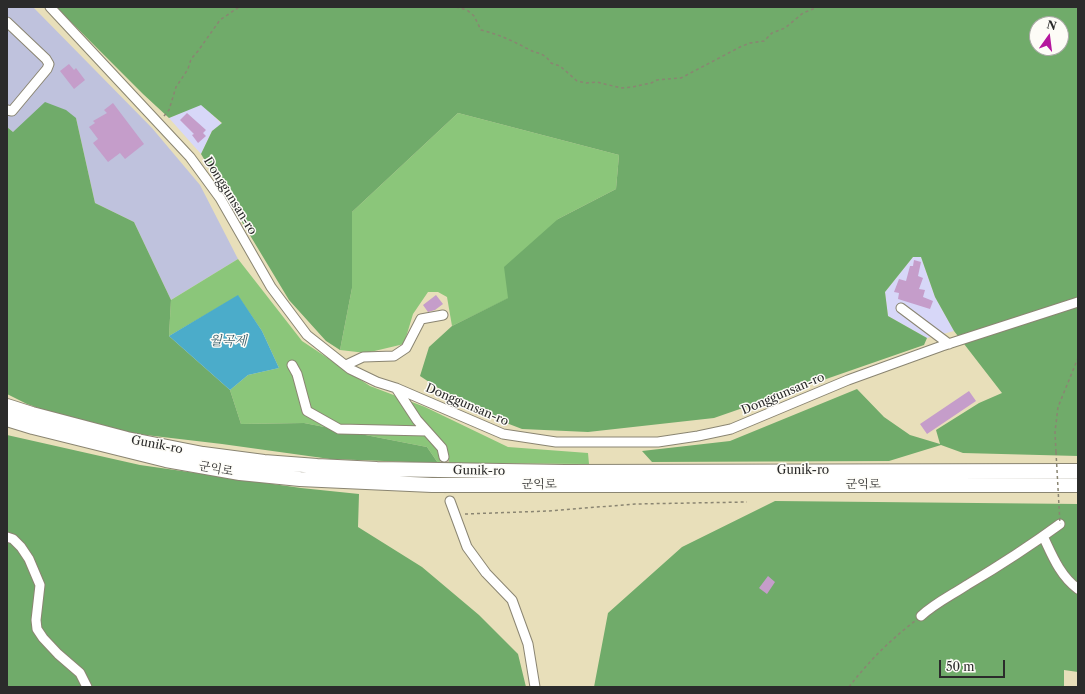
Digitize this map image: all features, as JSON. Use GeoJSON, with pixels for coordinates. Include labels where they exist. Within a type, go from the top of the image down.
{"type":"FeatureCollection","features":[{"type":"Feature","properties":{"kind":"highway","name":"Gunik-ro"},"geometry":{"type":"LineString","coordinates":[[7,406],[127,439],[210,455],[264,462],[317,466],[377,469],[566,472],[1078,470]]}},
{"type":"Feature","properties":{"kind":"highway","name":"군익로"},"geometry":{"type":"LineString","coordinates":[[7,419],[33,428],[166,460],[240,473],[300,479],[432,485],[1078,485]]}},
{"type":"Feature","properties":{"kind":"street","name":"Donggunsan-ro"},"geometry":{"type":"LineString","coordinates":[[50,7],[190,157],[216,192],[271,287],[307,335],[350,369],[377,382],[396,388],[503,434],[556,442],[658,442],[731,429],[848,380],[949,344],[1078,302]]}},
{"type":"Feature","properties":{"kind":"street"},"geometry":{"type":"LineString","coordinates":[[7,22],[50,64],[12,111],[7,110]]}},
{"type":"Feature","properties":{"kind":"street"},"geometry":{"type":"LineString","coordinates":[[901,308],[949,344]]}},
{"type":"Feature","properties":{"kind":"street"},"geometry":{"type":"LineString","coordinates":[[346,365],[363,357],[394,356],[406,348],[421,319],[443,315]]}},
{"type":"Feature","properties":{"kind":"street"},"geometry":{"type":"LineString","coordinates":[[292,365],[307,411],[338,429],[427,431]]}},
{"type":"Feature","properties":{"kind":"street"},"geometry":{"type":"LineString","coordinates":[[396,388],[417,420],[442,448],[444,457]]}},
{"type":"Feature","properties":{"kind":"street"},"geometry":{"type":"LineString","coordinates":[[450,501],[467,547],[486,573],[512,600],[528,644],[536,687]]}},
{"type":"Feature","properties":{"kind":"street"},"geometry":{"type":"LineString","coordinates":[[921,616],[931,607],[956,593],[1060,524]]}},
{"type":"Feature","properties":{"kind":"street"},"geometry":{"type":"LineString","coordinates":[[1043,536],[1060,570],[1070,583],[1078,589]]}},
{"type":"Feature","properties":{"kind":"street"},"geometry":{"type":"LineString","coordinates":[[7,537],[13,539],[22,547],[40,585],[36,620],[37,629],[58,654],[80,673],[87,687]]}},
{"type":"Feature","properties":{"kind":"path"},"geometry":{"type":"LineString","coordinates":[[157,121],[169,110],[176,87],[188,69],[191,59],[220,20],[240,7]]}},
{"type":"Feature","properties":{"kind":"path"},"geometry":{"type":"LineString","coordinates":[[456,7],[468,10],[474,16],[481,30],[521,44],[528,50],[537,52],[547,57],[551,63],[560,66],[577,81],[586,83],[597,82],[621,88],[632,88],[657,80],[681,78],[740,47],[750,43],[764,41],[772,33],[785,28],[803,13],[813,9],[814,7]]}},
{"type":"Feature","properties":{"kind":"path"},"geometry":{"type":"LineString","coordinates":[[1060,524],[1055,432],[1058,408],[1078,358]]}},
{"type":"Feature","properties":{"kind":"path"},"geometry":{"type":"LineString","coordinates":[[455,515],[635,504],[747,502]]}},
{"type":"Feature","properties":{"kind":"path"},"geometry":{"type":"LineString","coordinates":[[849,687],[867,664],[895,636],[921,616]]}},
{"type":"Feature","properties":{"kind":"shaded area"},"geometry":{"type":"Polygon","coordinates":[[[7,7],[33,7],[152,128],[200,185],[238,259],[171,300],[134,222],[95,203],[76,118],[13,132],[7,127],[7,7]]]}},
{"type":"Feature","properties":{"kind":"shaded area"},"geometry":{"type":"Polygon","coordinates":[[[201,104],[222,124],[212,131],[201,154],[169,118],[201,104]]]}},
{"type":"Feature","properties":{"kind":"shaded area"},"geometry":{"type":"Polygon","coordinates":[[[913,257],[921,257],[935,297],[954,331],[927,338],[888,316],[885,292],[913,257]]]}},
{"type":"Feature","properties":{"kind":"green space"},"geometry":{"type":"Polygon","coordinates":[[[56,7],[1078,7],[1078,456],[963,453],[941,445],[889,461],[652,462],[642,451],[730,441],[857,389],[884,417],[910,435],[940,444],[936,430],[979,403],[1002,393],[954,331],[935,297],[921,257],[913,257],[885,292],[888,316],[927,338],[924,345],[714,418],[588,432],[522,429],[470,409],[420,376],[429,347],[452,326],[508,298],[504,267],[558,219],[616,189],[619,155],[458,113],[352,212],[352,288],[340,350],[326,341],[289,300],[201,154],[212,131],[222,123],[201,105],[169,118],[56,7]]]}},
{"type":"Feature","properties":{"kind":"green space"},"geometry":{"type":"Polygon","coordinates":[[[45,102],[66,110],[76,118],[95,203],[134,222],[171,300],[169,336],[230,390],[241,424],[304,423],[427,447],[438,463],[330,459],[103,430],[27,404],[7,394],[7,127],[13,132],[45,102]]]}},
{"type":"Feature","properties":{"kind":"green space"},"geometry":{"type":"Polygon","coordinates":[[[458,113],[619,155],[616,189],[558,219],[509,298],[452,326],[447,297],[438,292],[428,292],[413,314],[404,344],[366,353],[340,350],[352,288],[352,212],[458,113]]]}},
{"type":"Feature","properties":{"kind":"green space"},"geometry":{"type":"Polygon","coordinates":[[[238,259],[302,341],[370,386],[425,407],[508,447],[588,453],[589,464],[438,463],[427,447],[304,423],[241,424],[230,390],[248,375],[279,368],[262,331],[238,296],[169,336],[171,300],[238,259]]]}},
{"type":"Feature","properties":{"kind":"green space"},"geometry":{"type":"Polygon","coordinates":[[[7,435],[140,465],[301,488],[359,494],[358,527],[422,567],[479,615],[518,654],[526,687],[7,687],[7,435]]]}},
{"type":"Feature","properties":{"kind":"green space"},"geometry":{"type":"Polygon","coordinates":[[[775,501],[1078,504],[1078,672],[1064,670],[1064,687],[594,687],[608,613],[682,547],[775,501]]]}},
{"type":"Feature","properties":{"kind":"water","name":"월곡제"},"geometry":{"type":"Polygon","coordinates":[[[238,295],[262,331],[279,368],[248,375],[230,390],[169,336],[238,295]]]}},
{"type":"Feature","properties":{"kind":"building"},"geometry":{"type":"Polygon","coordinates":[[[69,64],[74,70],[76,68],[85,80],[74,89],[60,71],[69,64]]]}},
{"type":"Feature","properties":{"kind":"building"},"geometry":{"type":"Polygon","coordinates":[[[113,103],[144,144],[125,159],[120,153],[108,162],[93,143],[98,139],[89,127],[95,123],[93,121],[107,113],[104,110],[113,103]]]}},
{"type":"Feature","properties":{"kind":"building"},"geometry":{"type":"Polygon","coordinates":[[[187,113],[206,130],[203,133],[206,136],[198,143],[192,135],[194,134],[180,120],[187,113]]]}},
{"type":"Feature","properties":{"kind":"building"},"geometry":{"type":"Polygon","coordinates":[[[914,260],[921,262],[918,276],[923,278],[919,289],[925,290],[923,297],[933,301],[930,309],[898,299],[899,293],[894,292],[899,279],[906,281],[910,266],[913,266],[914,260]]]}},
{"type":"Feature","properties":{"kind":"building"},"geometry":{"type":"Polygon","coordinates":[[[436,295],[443,304],[435,310],[428,312],[423,305],[436,295]]]}},
{"type":"Feature","properties":{"kind":"building"},"geometry":{"type":"Polygon","coordinates":[[[969,391],[976,401],[927,434],[920,424],[969,391]]]}},
{"type":"Feature","properties":{"kind":"building"},"geometry":{"type":"Polygon","coordinates":[[[768,576],[775,582],[767,594],[759,588],[768,576]]]}},
{"type":"Feature","properties":{"kind":"tunnel"},"geometry":{"type":"LineString","coordinates":[[444,457],[450,501]]}}]}
